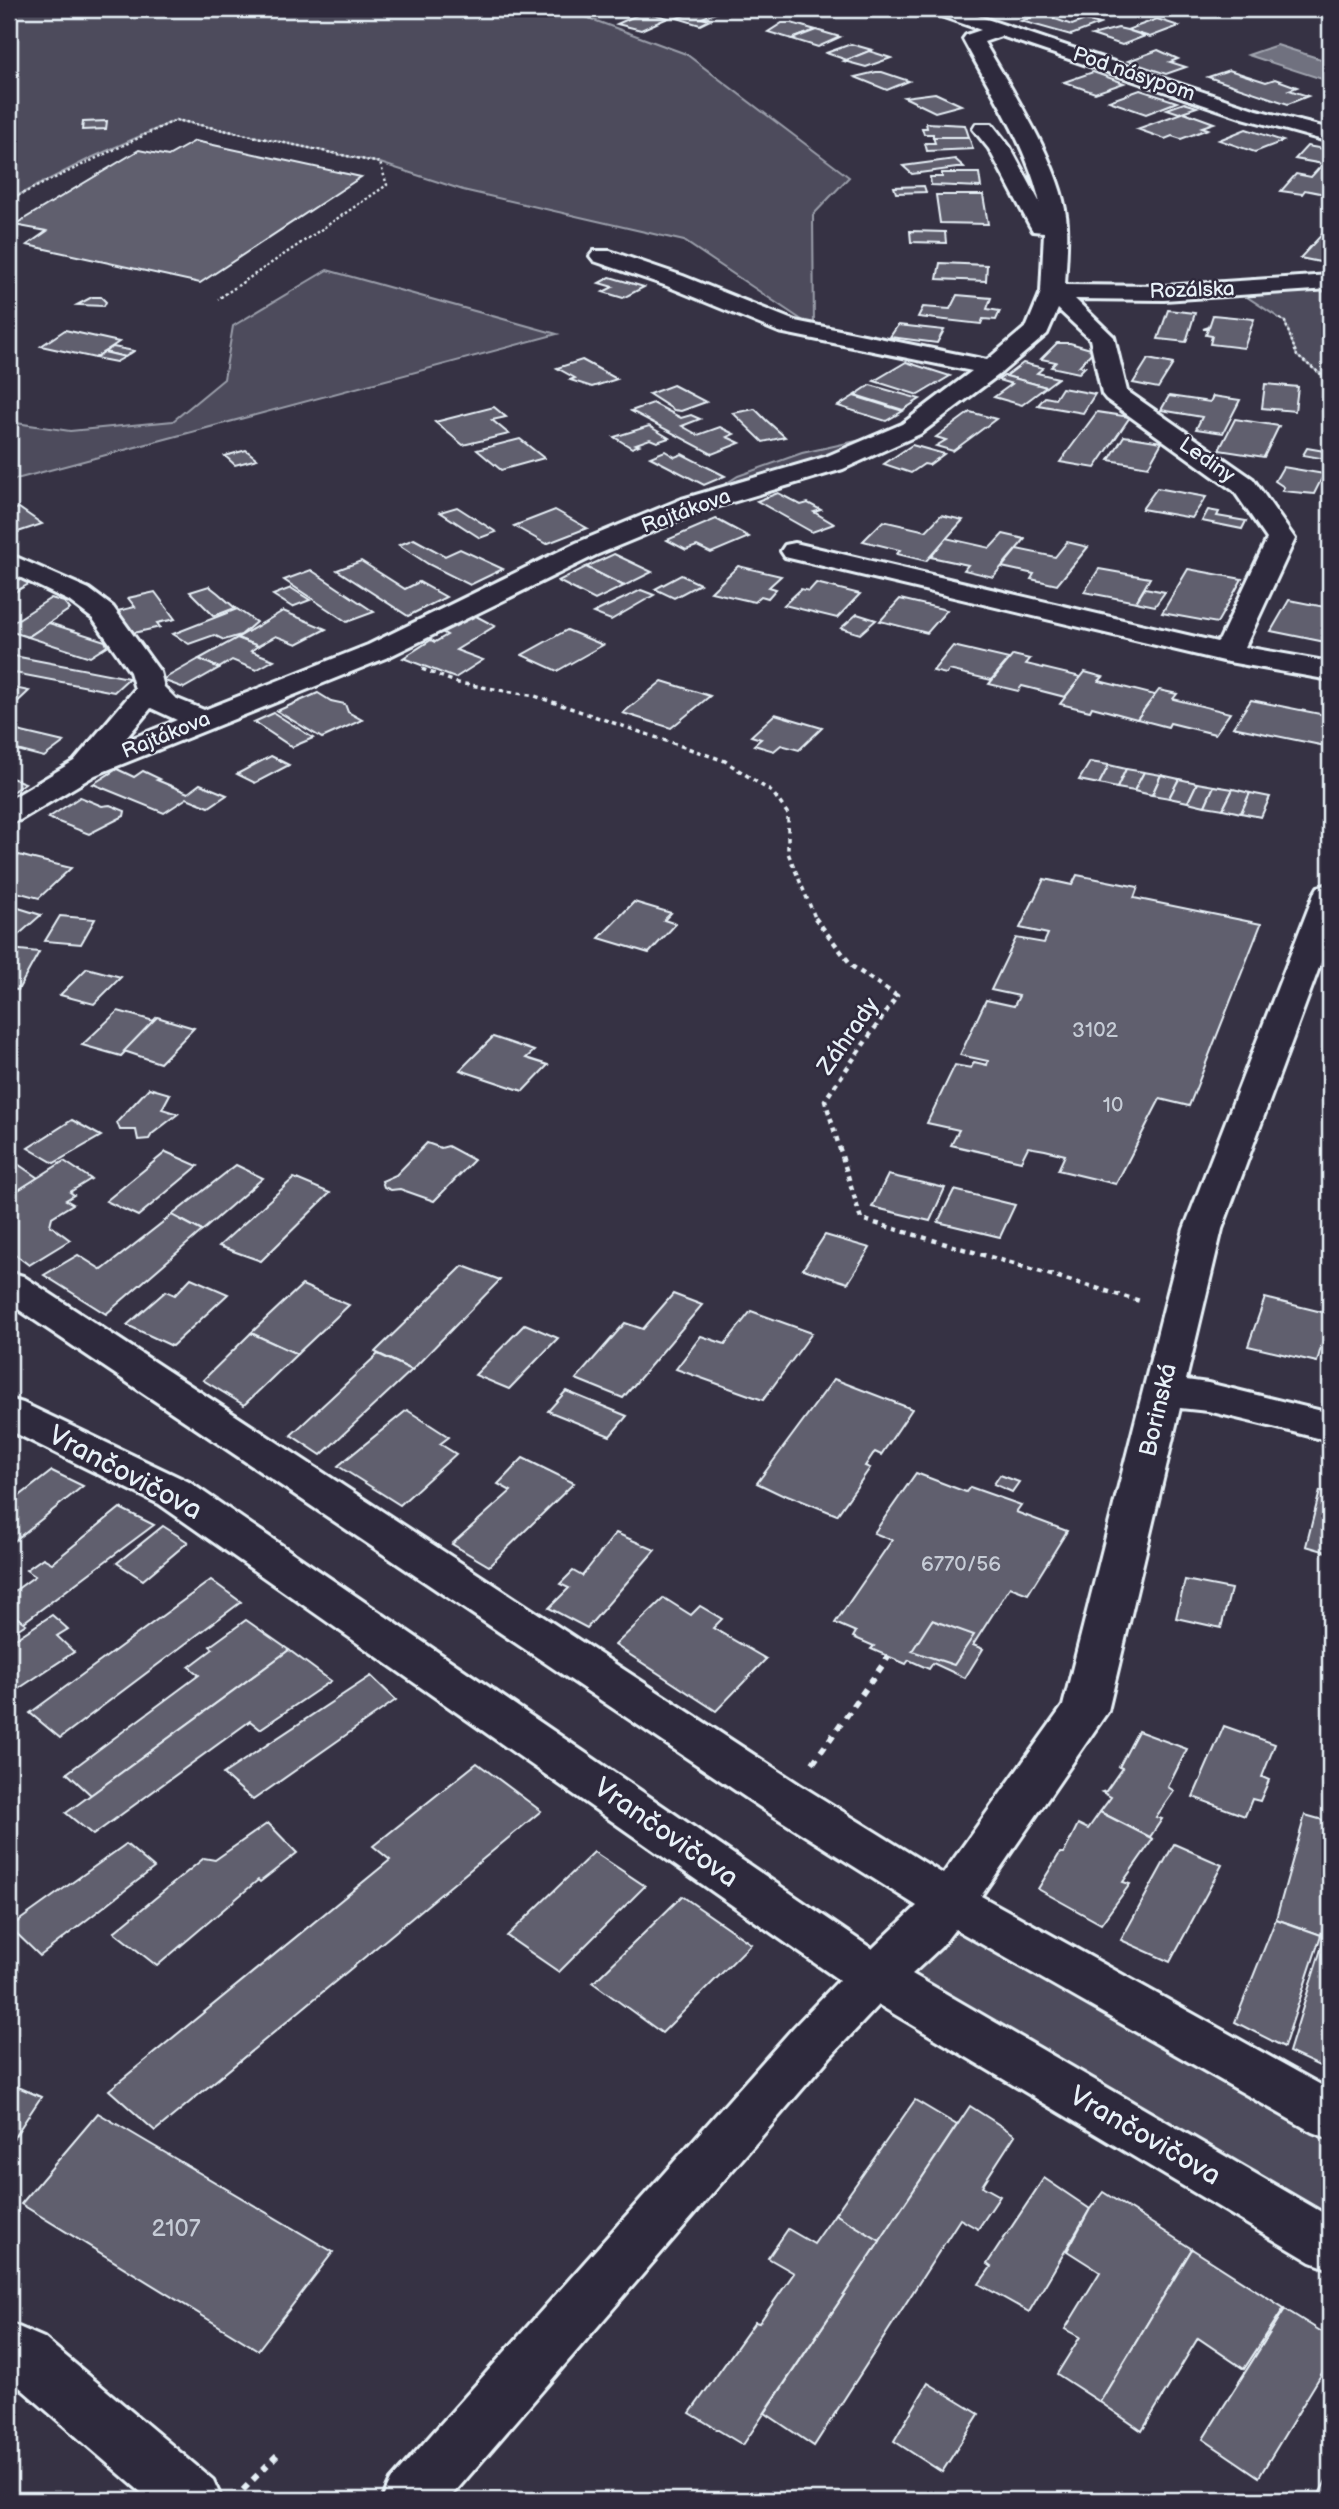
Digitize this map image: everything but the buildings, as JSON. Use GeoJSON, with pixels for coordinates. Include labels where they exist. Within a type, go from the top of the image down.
{"type":"FeatureCollection","features":[{"type":"Feature","properties":{"kind":"street"},"geometry":{"type":"LineString","coordinates":[[918,9],[973,39],[1001,30]]}},
{"type":"Feature","properties":{"kind":"street","name":"Pod násypom"},"geometry":{"type":"LineString","coordinates":[[939,9],[1250,114],[1330,136]]}},
{"type":"Feature","properties":{"kind":"street","name":"Rajtákova"},"geometry":{"type":"LineString","coordinates":[[9,813],[84,768],[378,651],[586,550],[692,505],[834,463],[911,429],[992,368],[1038,329],[1053,292],[1056,223],[1046,181],[973,39]]}},
{"type":"Feature","properties":{"kind":"street"},"geometry":{"type":"LineString","coordinates":[[984,129],[999,147],[1056,253]]}},
{"type":"Feature","properties":{"kind":"street"},"geometry":{"type":"LineString","coordinates":[[602,256],[675,281],[788,327],[992,368]]}},
{"type":"Feature","properties":{"kind":"street","name":"Rozálska"},"geometry":{"type":"LineString","coordinates":[[1053,292],[1164,293],[1330,282]]}},
{"type":"Feature","properties":{"kind":"street","name":"Lediny"},"geometry":{"type":"LineString","coordinates":[[1053,292],[1102,337],[1115,394],[1244,485],[1282,539],[1233,643],[1223,652]]}},
{"type":"Feature","properties":{"kind":"street"},"geometry":{"type":"LineString","coordinates":[[795,551],[1223,652],[1330,671]]}},
{"type":"Feature","properties":{"kind":"street"},"geometry":{"type":"LineString","coordinates":[[9,562],[79,595],[103,613],[145,672],[150,690],[164,704],[203,720]]}},
{"type":"Feature","properties":{"kind":"street"},"geometry":{"type":"LineString","coordinates":[[84,768],[150,690]]}},
{"type":"Feature","properties":{"kind":"street","name":"Borinská"},"geometry":{"type":"LineString","coordinates":[[411,2500],[812,2042],[874,1977],[924,1933],[976,1868],[1085,1711],[1203,1228],[1330,894]]}},
{"type":"Feature","properties":{"kind":"street"},"geometry":{"type":"LineString","coordinates":[[9,1285],[783,1798],[949,1902],[1330,2116]]}},
{"type":"Feature","properties":{"kind":"street"},"geometry":{"type":"LineString","coordinates":[[1163,1392],[1208,1397],[1330,1427]]}},
{"type":"Feature","properties":{"kind":"street","name":"Vrančovičova"},"geometry":{"type":"LineString","coordinates":[[9,1413],[174,1493],[874,1977],[1330,2245]]}},
{"type":"Feature","properties":{"kind":"street"},"geometry":{"type":"LineString","coordinates":[[9,2349],[24,2356],[193,2500]]}},
{"type":"Feature","properties":{"kind":"path"},"geometry":{"type":"LineString","coordinates":[[9,200],[91,158],[176,120],[380,163],[387,185],[218,299]]}},
{"type":"Feature","properties":{"kind":"path"},"geometry":{"type":"LineString","coordinates":[[1285,322],[1297,356],[1330,381]]}},
{"type":"Feature","properties":{"kind":"path","name":"Záhrady"},"geometry":{"type":"LineString","coordinates":[[457,683],[535,696],[725,761],[774,793],[788,814],[788,853],[815,919],[853,967],[897,996],[825,1100],[861,1219],[1181,1313]]}},
{"type":"Feature","properties":{"kind":"path"},"geometry":{"type":"LineString","coordinates":[[783,1798],[804,1776],[889,1656]]}},
{"type":"Feature","properties":{"kind":"path"},"geometry":{"type":"LineString","coordinates":[[233,2500],[277,2455]]}},
{"type":"Feature","properties":{"kind":"shaded area"},"geometry":{"type":"Polygon","coordinates":[[[9,9],[564,9],[686,54],[849,177],[813,215],[814,328],[684,241],[463,190],[380,163],[176,120],[91,158],[9,200],[9,9]]]}},
{"type":"Feature","properties":{"kind":"shaded area"},"geometry":{"type":"Polygon","coordinates":[[[327,270],[557,334],[9,481],[9,422],[70,431],[173,421],[224,379],[233,326],[327,270]]]}},
{"type":"Feature","properties":{"kind":"shaded area"},"geometry":{"type":"Polygon","coordinates":[[[1330,282],[1330,381],[1297,356],[1285,322],[1235,289],[1330,282]]]}},
{"type":"Feature","properties":{"kind":"shaded area"},"geometry":{"type":"Polygon","coordinates":[[[911,429],[692,505],[738,476],[802,453],[911,429]]]}},
{"type":"Feature","properties":{"kind":"shaded area"},"geometry":{"type":"Polygon","coordinates":[[[949,1902],[1330,2116],[1330,2245],[874,1977],[949,1902]]]}},
{"type":"Feature","properties":{"kind":"water"},"geometry":{"type":"Polygon","coordinates":[[[1277,45],[1330,62],[1330,76],[1322,79],[1248,55],[1277,45]]]}}]}
